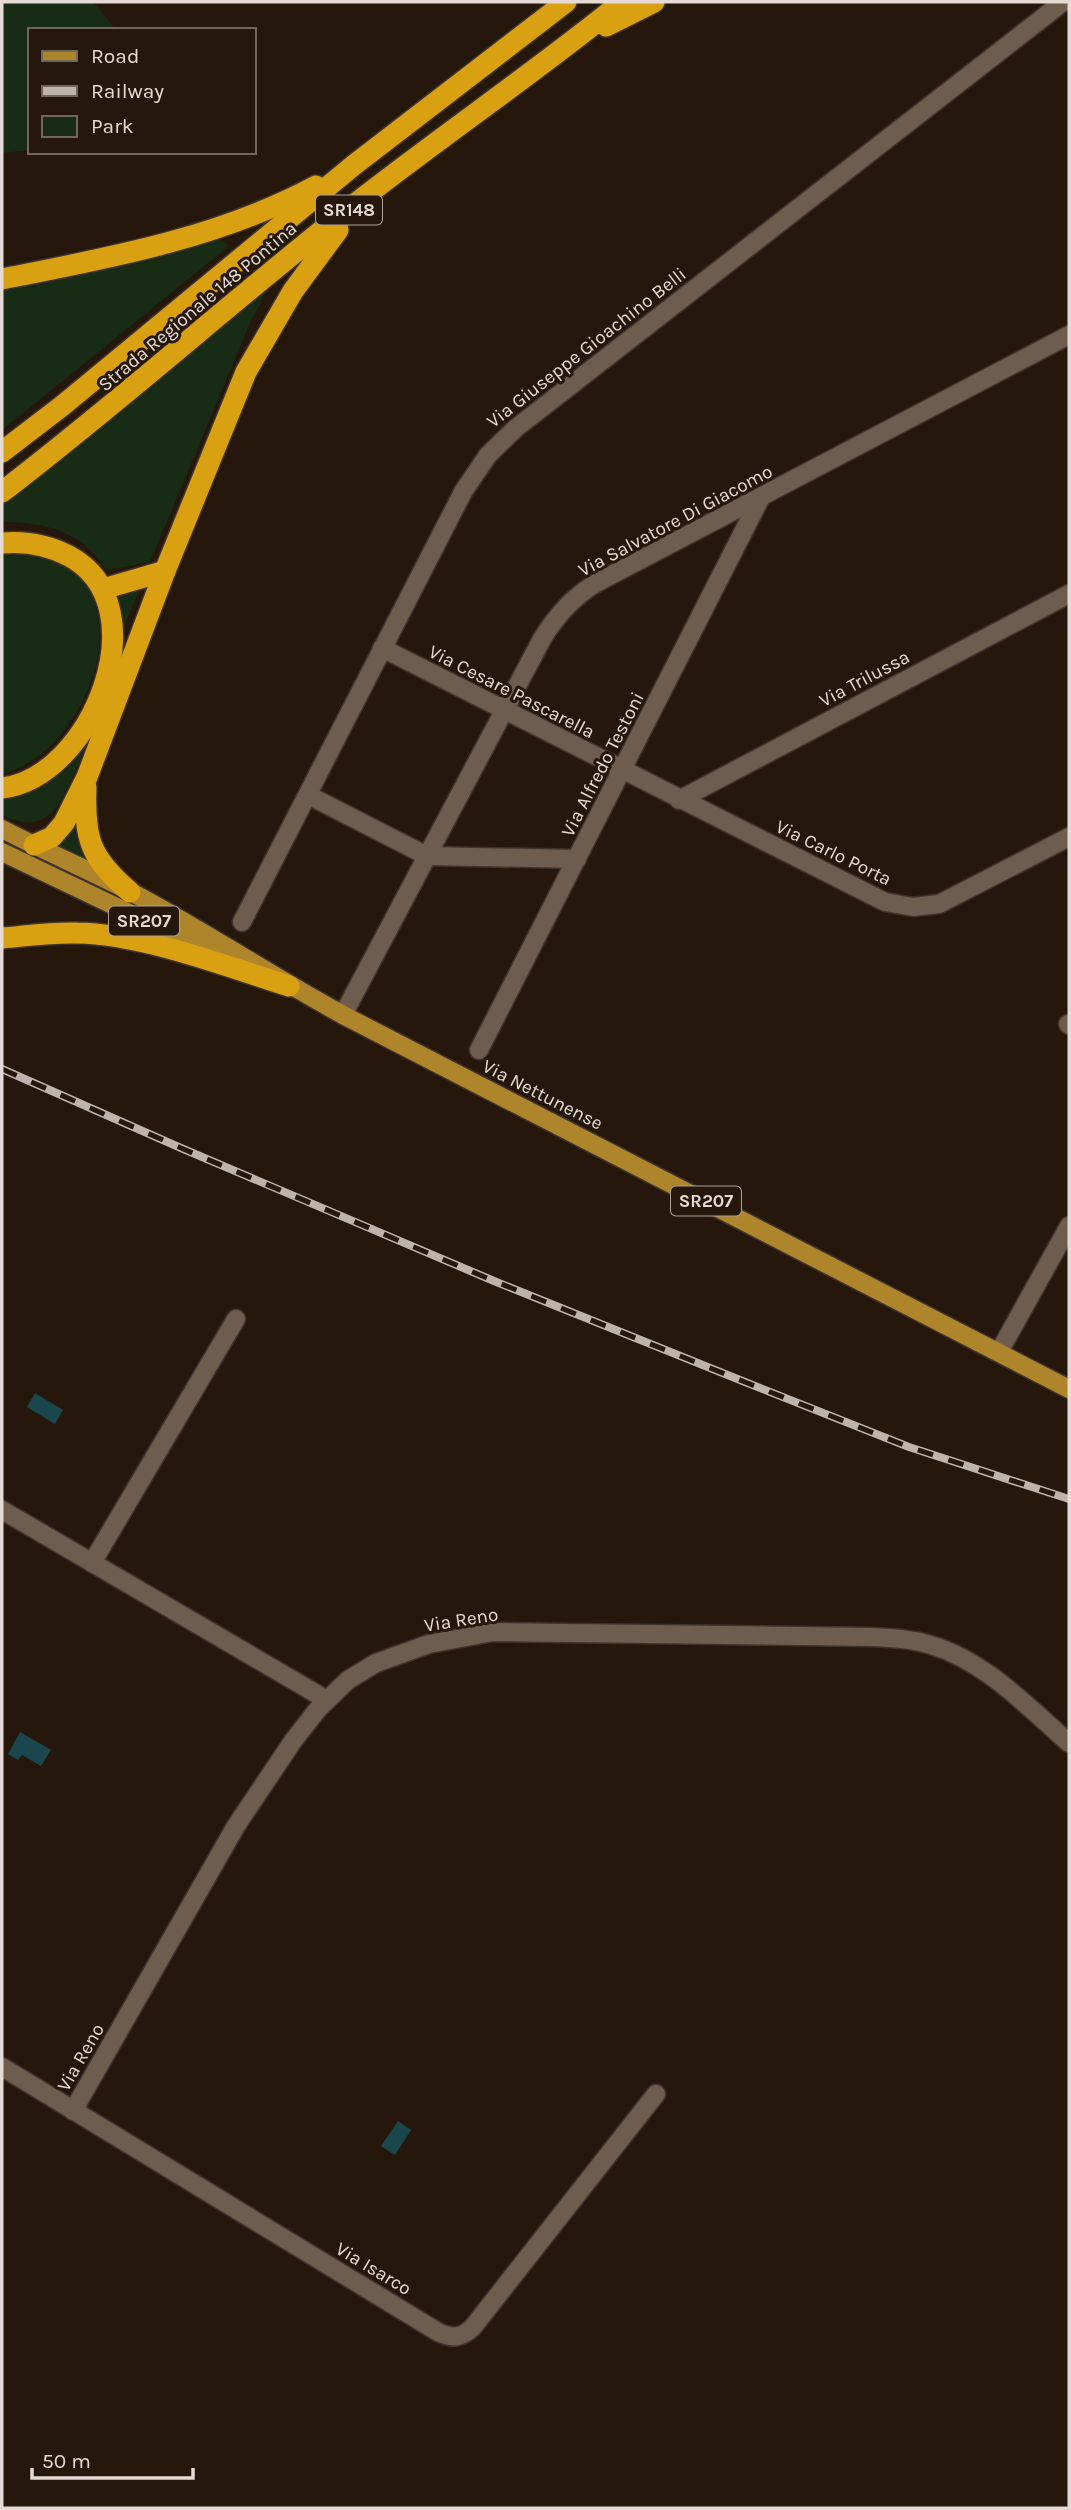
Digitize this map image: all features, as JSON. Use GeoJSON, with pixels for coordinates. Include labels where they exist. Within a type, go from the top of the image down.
{"type":"FeatureCollection","features":[{"type":"Feature","properties":{"kind":"highway"},"geometry":{"type":"LineString","coordinates":[[539,23],[557,2]]}},
{"type":"Feature","properties":{"kind":"highway","name":"Strada Regionale 148 Pontina"},"geometry":{"type":"LineString","coordinates":[[2,452],[62,406],[354,165],[566,2]]}},
{"type":"Feature","properties":{"kind":"highway","name":"Strada Regionale 148 Pontina"},"geometry":{"type":"LineString","coordinates":[[2,492],[85,428],[363,198],[570,44],[622,2]]}},
{"type":"Feature","properties":{"kind":"highway"},"geometry":{"type":"LineString","coordinates":[[570,44],[654,2]]}},
{"type":"Feature","properties":{"kind":"highway"},"geometry":{"type":"LineString","coordinates":[[2,279],[82,263],[219,228],[262,212],[354,165]]}},
{"type":"Feature","properties":{"kind":"highway"},"geometry":{"type":"LineString","coordinates":[[34,845],[52,836],[64,823],[87,777],[165,571],[238,389],[257,350],[307,271],[363,198]]}},
{"type":"Feature","properties":{"kind":"highway"},"geometry":{"type":"LineString","coordinates":[[2,543],[32,544],[61,552],[84,565],[103,589],[112,621],[112,650],[102,690],[89,719],[74,742],[53,764],[24,782],[2,788]]}},
{"type":"Feature","properties":{"kind":"highway"},"geometry":{"type":"LineString","coordinates":[[103,589],[165,571]]}},
{"type":"Feature","properties":{"kind":"highway"},"geometry":{"type":"LineString","coordinates":[[87,777],[86,816],[93,849],[104,868],[130,892]]}},
{"type":"Feature","properties":{"kind":"highway"},"geometry":{"type":"LineString","coordinates":[[2,938],[69,933],[118,937],[194,956],[289,986]]}},
{"type":"Feature","properties":{"kind":"main road","name":"Via Nettunense"},"geometry":{"type":"LineString","coordinates":[[2,829],[130,892],[343,1015],[1069,1389]]}},
{"type":"Feature","properties":{"kind":"main road"},"geometry":{"type":"LineString","coordinates":[[2,840],[20,846],[34,845]]}},
{"type":"Feature","properties":{"kind":"main road","name":"SR207"},"geometry":{"type":"LineString","coordinates":[[2,852],[169,933],[289,986]]}},
{"type":"Feature","properties":{"kind":"street","name":"Via Giuseppe Gioachino Belli"},"geometry":{"type":"LineString","coordinates":[[242,922],[463,492],[502,439],[1063,2]]}},
{"type":"Feature","properties":{"kind":"street","name":"Via Salvatore Di Giacomo"},"geometry":{"type":"LineString","coordinates":[[343,1015],[547,630],[578,596],[598,582],[1069,335]]}},
{"type":"Feature","properties":{"kind":"street","name":"Via Alfredo Testoni"},"geometry":{"type":"LineString","coordinates":[[479,1050],[761,497]]}},
{"type":"Feature","properties":{"kind":"street","name":"Via Trilussa"},"geometry":{"type":"LineString","coordinates":[[679,800],[1069,594]]}},
{"type":"Feature","properties":{"kind":"street","name":"Via Cesare Pascarella"},"geometry":{"type":"LineString","coordinates":[[382,648],[623,771]]}},
{"type":"Feature","properties":{"kind":"street","name":"Via Carlo Porta"},"geometry":{"type":"LineString","coordinates":[[623,771],[879,899],[913,907],[932,906],[946,901],[1069,837]]}},
{"type":"Feature","properties":{"kind":"street"},"geometry":{"type":"LineString","coordinates":[[308,795],[427,856],[576,859]]}},
{"type":"Feature","properties":{"kind":"street"},"geometry":{"type":"LineString","coordinates":[[999,1352],[1069,1226]]}},
{"type":"Feature","properties":{"kind":"street"},"geometry":{"type":"LineString","coordinates":[[92,1563],[236,1320]]}},
{"type":"Feature","properties":{"kind":"street"},"geometry":{"type":"LineString","coordinates":[[2,1510],[327,1700]]}},
{"type":"Feature","properties":{"kind":"street","name":"Via Reno"},"geometry":{"type":"LineString","coordinates":[[73,2111],[236,1826],[293,1741],[327,1700],[348,1680],[383,1660],[429,1644],[482,1633],[872,1637],[932,1645],[964,1659],[1010,1691],[1069,1743]]}},
{"type":"Feature","properties":{"kind":"street","name":"Via Isarco"},"geometry":{"type":"LineString","coordinates":[[2,2067],[438,2332],[453,2337],[464,2334],[473,2327],[656,2094]]}},
{"type":"Feature","properties":{"kind":"green space"},"geometry":{"type":"Polygon","coordinates":[[[2,2],[93,2],[114,28],[28,28],[28,150],[2,153],[2,2]]]}},
{"type":"Feature","properties":{"kind":"green space"},"geometry":{"type":"Polygon","coordinates":[[[218,238],[229,246],[2,430],[2,282],[218,238]]]}},
{"type":"Feature","properties":{"kind":"green space"},"geometry":{"type":"Polygon","coordinates":[[[267,291],[250,323],[150,562],[106,570],[88,548],[67,534],[34,524],[2,522],[2,503],[267,291]]]}},
{"type":"Feature","properties":{"kind":"green space"},"geometry":{"type":"Polygon","coordinates":[[[14,548],[55,558],[69,565],[93,599],[99,627],[97,658],[88,689],[72,719],[52,744],[28,763],[2,774],[2,549],[14,548]]]}},
{"type":"Feature","properties":{"kind":"green space"},"geometry":{"type":"Polygon","coordinates":[[[142,583],[123,630],[117,593],[142,583]]]}},
{"type":"Feature","properties":{"kind":"green space"},"geometry":{"type":"Polygon","coordinates":[[[86,746],[66,792],[48,816],[36,822],[21,822],[2,815],[2,796],[49,779],[86,746]]]}},
{"type":"Feature","properties":{"kind":"green space"},"geometry":{"type":"Polygon","coordinates":[[[73,821],[76,837],[86,859],[54,844],[73,821]]]}},
{"type":"Feature","properties":{"kind":"water"},"geometry":{"type":"Polygon","coordinates":[[[35,1393],[63,1410],[55,1424],[27,1407],[35,1393]]]}},
{"type":"Feature","properties":{"kind":"water"},"geometry":{"type":"Polygon","coordinates":[[[20,1732],[51,1750],[41,1766],[22,1755],[18,1760],[8,1754],[20,1732]]]}},
{"type":"Feature","properties":{"kind":"water"},"geometry":{"type":"Polygon","coordinates":[[[398,2121],[411,2130],[395,2155],[381,2146],[398,2121]]]}},
{"type":"Feature","properties":{"kind":"railway"},"geometry":{"type":"LineString","coordinates":[[2,1069],[494,1281],[909,1447],[1069,1499]]}}]}
